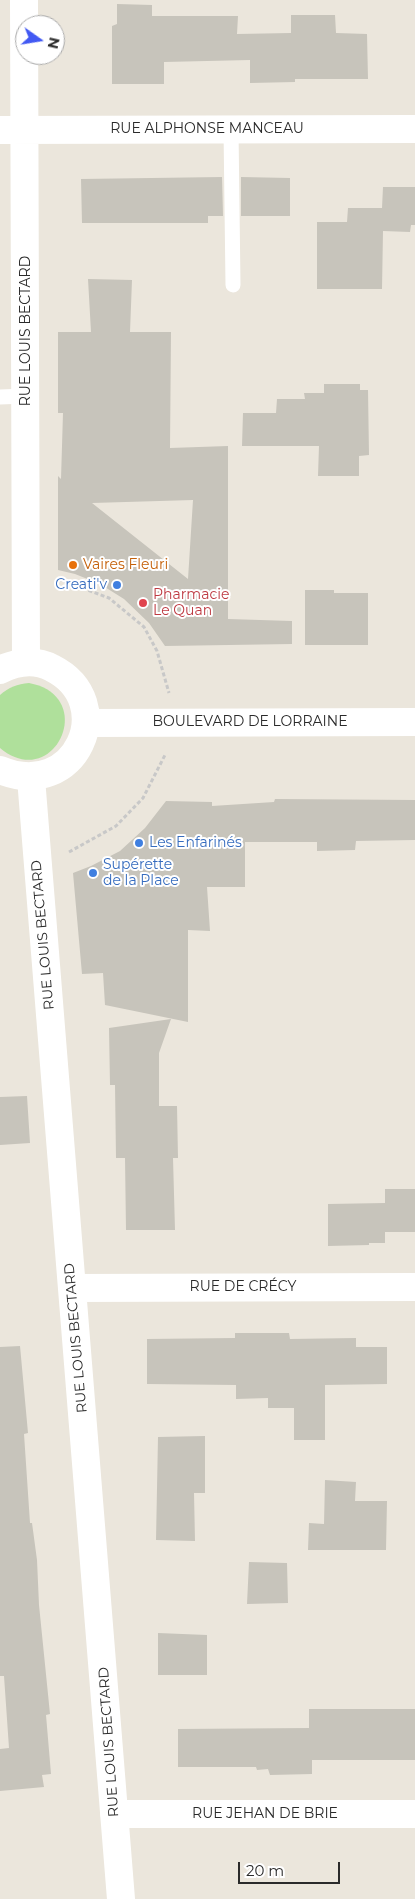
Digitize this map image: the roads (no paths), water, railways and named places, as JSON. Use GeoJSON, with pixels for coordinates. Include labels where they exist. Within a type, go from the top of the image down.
{"type":"FeatureCollection","features":[{"type":"Feature","properties":{"kind":"street","name":"RUE LOUIS BECTARD"},"geometry":{"type":"LineString","coordinates":[[24,0],[12,130],[13,396],[27,571],[26,662]]}},
{"type":"Feature","properties":{"kind":"street","name":"RUE ALPHONSE MANCEAU"},"geometry":{"type":"LineString","coordinates":[[12,130],[415,129]]}},
{"type":"Feature","properties":{"kind":"street"},"geometry":{"type":"LineString","coordinates":[[0,670],[26,662],[45,664],[62,673],[75,686],[83,703],[86,722],[82,739],[74,754],[63,766],[48,774],[31,778],[14,776],[0,770]]}},
{"type":"Feature","properties":{"kind":"street","name":"BOULEVARD DE LORRAINE"},"geometry":{"type":"LineString","coordinates":[[86,722],[415,722]]}},
{"type":"Feature","properties":{"kind":"street","name":"RUE LOUIS BECTARD"},"geometry":{"type":"LineString","coordinates":[[31,778],[121,1899]]}},
{"type":"Feature","properties":{"kind":"street","name":"RUE DE CRÉCY"},"geometry":{"type":"LineString","coordinates":[[72,1288],[415,1287]]}},
{"type":"Feature","properties":{"kind":"street","name":"RUE JEHAN DE BRIE"},"geometry":{"type":"LineString","coordinates":[[114,1814],[415,1814]]}},
{"type":"Feature","properties":{"kind":"lane"},"geometry":{"type":"LineString","coordinates":[[231,129],[233,285]]}},
{"type":"Feature","properties":{"kind":"place","name":"Vaires Fleuri"},"geometry":{"type":"Point","coordinates":[73,565]}},
{"type":"Feature","properties":{"kind":"place","name":"Creati'v"},"geometry":{"type":"Point","coordinates":[117,585]}},
{"type":"Feature","properties":{"kind":"place","name":"Pharmacie Le Quan"},"geometry":{"type":"Point","coordinates":[143,603]}},
{"type":"Feature","properties":{"kind":"place","name":"Les Enfarinés"},"geometry":{"type":"Point","coordinates":[139,843]}},
{"type":"Feature","properties":{"kind":"place","name":"Supérette de la Place"},"geometry":{"type":"Point","coordinates":[93,873]}}]}
